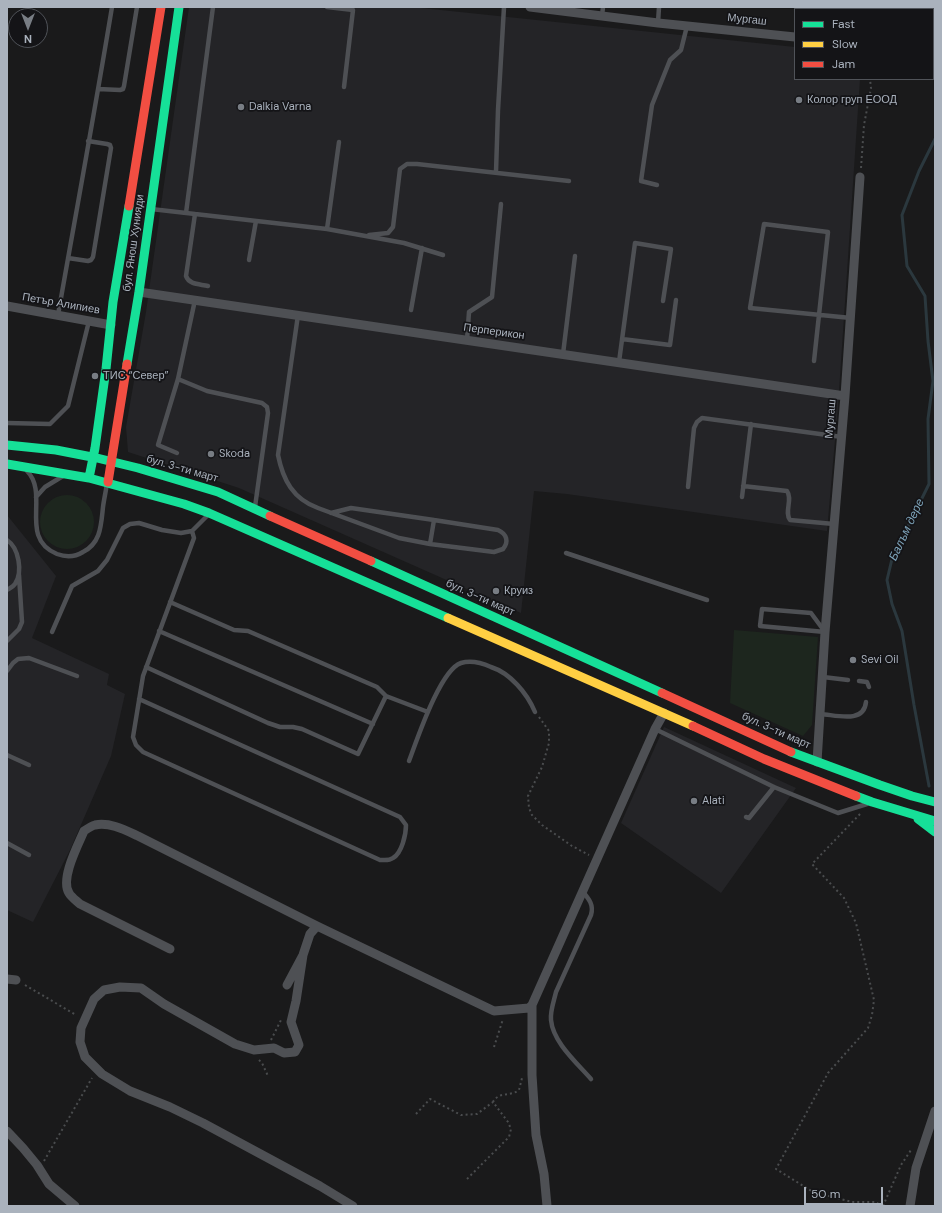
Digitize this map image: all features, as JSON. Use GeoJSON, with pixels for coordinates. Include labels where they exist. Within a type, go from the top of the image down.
{"type":"FeatureCollection","features":[{"type":"Feature","properties":{"kind":"street","name":"бул. Янош Хунияди"},"geometry":{"type":"LineString","coordinates":[[89,478],[106,369],[110,325],[161,7]]}},
{"type":"Feature","properties":{"kind":"street","name":"бул. Янош Хунияди"},"geometry":{"type":"LineString","coordinates":[[108,482],[139,292],[179,7]]}},
{"type":"Feature","properties":{"kind":"street","name":"Мургаш"},"geometry":{"type":"LineString","coordinates":[[530,7],[603,12],[658,23],[794,37]]}},
{"type":"Feature","properties":{"kind":"street","name":"Мургаш"},"geometry":{"type":"LineString","coordinates":[[817,762],[825,632],[842,436],[860,177]]}},
{"type":"Feature","properties":{"kind":"street","name":"Перперикон"},"geometry":{"type":"LineString","coordinates":[[139,292],[845,396]]}},
{"type":"Feature","properties":{"kind":"street","name":"Петър Алипиев"},"geometry":{"type":"LineString","coordinates":[[7,306],[110,325]]}},
{"type":"Feature","properties":{"kind":"street","name":"бул. 3-ти март"},"geometry":{"type":"LineString","coordinates":[[7,446],[54,450],[93,457],[182,481],[214,503],[764,759],[872,802],[935,821]]}},
{"type":"Feature","properties":{"kind":"street","name":"бул. 3-ти март"},"geometry":{"type":"LineString","coordinates":[[12,465],[108,482],[184,504],[214,503],[255,509],[798,755],[880,786],[935,802]]}},
{"type":"Feature","properties":{"kind":"street"},"geometry":{"type":"LineString","coordinates":[[547,1206],[544,1174],[536,1135],[532,1075],[532,1005],[655,729],[664,713],[673,706],[685,703]]}},
{"type":"Feature","properties":{"kind":"street"},"geometry":{"type":"LineString","coordinates":[[814,780],[817,762]]}},
{"type":"Feature","properties":{"kind":"street"},"geometry":{"type":"LineString","coordinates":[[908,812],[935,832]]}},
{"type":"Feature","properties":{"kind":"street"},"geometry":{"type":"LineString","coordinates":[[170,949],[80,904],[69,893],[66,884],[68,870],[84,831],[94,825],[106,824],[122,828],[316,926],[494,1011],[529,1008],[532,1005]]}},
{"type":"Feature","properties":{"kind":"street"},"geometry":{"type":"LineString","coordinates":[[316,926],[310,934],[303,955],[296,1001],[291,1022],[299,1045],[295,1052],[284,1053],[274,1048],[254,1050],[235,1044],[164,1004],[141,988],[120,987],[104,990],[94,999],[81,1028],[80,1042],[85,1057],[102,1074],[130,1090],[204,1123],[320,1186],[353,1206]]}},
{"type":"Feature","properties":{"kind":"street"},"geometry":{"type":"LineString","coordinates":[[287,984],[303,955]]}},
{"type":"Feature","properties":{"kind":"street"},"geometry":{"type":"LineString","coordinates":[[910,1206],[916,1168],[935,1111]]}},
{"type":"Feature","properties":{"kind":"street"},"geometry":{"type":"LineString","coordinates":[[7,1131],[23,1148],[49,1184],[75,1206]]}},
{"type":"Feature","properties":{"kind":"lane"},"geometry":{"type":"LineString","coordinates":[[58,316],[112,7]]}},
{"type":"Feature","properties":{"kind":"lane"},"geometry":{"type":"LineString","coordinates":[[98,89],[123,89],[137,7]]}},
{"type":"Feature","properties":{"kind":"lane"},"geometry":{"type":"LineString","coordinates":[[186,213],[213,7]]}},
{"type":"Feature","properties":{"kind":"lane"},"geometry":{"type":"LineString","coordinates":[[327,7],[353,10],[344,86]]}},
{"type":"Feature","properties":{"kind":"lane"},"geometry":{"type":"LineString","coordinates":[[496,172],[504,7]]}},
{"type":"Feature","properties":{"kind":"lane"},"geometry":{"type":"LineString","coordinates":[[658,23],[659,7]]}},
{"type":"Feature","properties":{"kind":"lane"},"geometry":{"type":"LineString","coordinates":[[657,185],[641,181],[652,105],[670,60],[682,50],[687,26]]}},
{"type":"Feature","properties":{"kind":"lane"},"geometry":{"type":"LineString","coordinates":[[68,258],[88,261],[92,260],[93,257],[110,145],[88,141]]}},
{"type":"Feature","properties":{"kind":"lane"},"geometry":{"type":"LineString","coordinates":[[327,229],[339,142]]}},
{"type":"Feature","properties":{"kind":"lane"},"geometry":{"type":"LineString","coordinates":[[365,236],[388,233],[393,227],[400,169],[407,164],[496,172],[569,181]]}},
{"type":"Feature","properties":{"kind":"lane"},"geometry":{"type":"LineString","coordinates":[[467,340],[470,312],[492,298],[501,204]]}},
{"type":"Feature","properties":{"kind":"lane"},"geometry":{"type":"LineString","coordinates":[[151,209],[327,229],[404,243],[443,255]]}},
{"type":"Feature","properties":{"kind":"lane"},"geometry":{"type":"LineString","coordinates":[[195,214],[186,276],[191,282],[208,286]]}},
{"type":"Feature","properties":{"kind":"lane"},"geometry":{"type":"LineString","coordinates":[[249,260],[256,221]]}},
{"type":"Feature","properties":{"kind":"lane"},"geometry":{"type":"LineString","coordinates":[[814,361],[819,315],[828,232],[764,224],[750,308],[819,315],[851,318]]}},
{"type":"Feature","properties":{"kind":"lane"},"geometry":{"type":"LineString","coordinates":[[619,362],[635,243],[671,249],[663,301]]}},
{"type":"Feature","properties":{"kind":"lane"},"geometry":{"type":"LineString","coordinates":[[411,310],[422,248]]}},
{"type":"Feature","properties":{"kind":"lane"},"geometry":{"type":"LineString","coordinates":[[563,354],[575,256]]}},
{"type":"Feature","properties":{"kind":"lane"},"geometry":{"type":"LineString","coordinates":[[177,453],[158,446],[178,379],[194,300]]}},
{"type":"Feature","properties":{"kind":"lane"},"geometry":{"type":"LineString","coordinates":[[622,339],[670,345],[676,300]]}},
{"type":"Feature","properties":{"kind":"lane"},"geometry":{"type":"LineString","coordinates":[[298,315],[278,455],[280,467],[284,477],[291,489],[299,498],[307,504],[331,513],[399,538],[430,544],[498,552],[503,549],[507,542],[504,534],[498,530],[351,508],[331,513]]}},
{"type":"Feature","properties":{"kind":"lane"},"geometry":{"type":"LineString","coordinates":[[7,423],[50,424],[68,406],[88,321]]}},
{"type":"Feature","properties":{"kind":"lane"},"geometry":{"type":"LineString","coordinates":[[178,379],[207,390],[262,403],[267,407],[268,413],[255,509]]}},
{"type":"Feature","properties":{"kind":"lane"},"geometry":{"type":"LineString","coordinates":[[688,487],[694,428],[699,420],[706,418],[842,436]]}},
{"type":"Feature","properties":{"kind":"lane"},"geometry":{"type":"LineString","coordinates":[[742,497],[751,424]]}},
{"type":"Feature","properties":{"kind":"lane"},"geometry":{"type":"LineString","coordinates":[[12,465],[26,471],[31,475],[34,481],[36,497],[35,527],[38,538],[44,546],[59,555],[75,556],[83,553],[96,542],[100,533],[108,482]]}},
{"type":"Feature","properties":{"kind":"lane"},"geometry":{"type":"LineString","coordinates":[[36,497],[45,487],[69,474]]}},
{"type":"Feature","properties":{"kind":"lane"},"geometry":{"type":"LineString","coordinates":[[743,486],[787,491],[789,495],[788,519],[791,521],[834,524]]}},
{"type":"Feature","properties":{"kind":"lane"},"geometry":{"type":"LineString","coordinates":[[52,632],[72,586],[98,570],[107,560],[123,528],[130,524],[139,524],[181,533],[192,531],[214,503]]}},
{"type":"Feature","properties":{"kind":"lane"},"geometry":{"type":"LineString","coordinates":[[430,544],[434,520]]}},
{"type":"Feature","properties":{"kind":"lane"},"geometry":{"type":"LineString","coordinates":[[139,699],[400,817],[406,825],[406,834],[398,854],[393,859],[380,860],[143,752],[136,745],[133,736],[139,699],[143,676],[194,538],[192,531]]}},
{"type":"Feature","properties":{"kind":"lane"},"geometry":{"type":"LineString","coordinates":[[7,540],[11,542],[18,556],[22,622],[20,629],[7,641]]}},
{"type":"Feature","properties":{"kind":"lane"},"geometry":{"type":"LineString","coordinates":[[566,553],[707,600]]}},
{"type":"Feature","properties":{"kind":"lane"},"geometry":{"type":"LineString","coordinates":[[7,590],[14,585],[19,575]]}},
{"type":"Feature","properties":{"kind":"lane"},"geometry":{"type":"LineString","coordinates":[[170,602],[234,630],[248,630],[376,687],[386,696],[428,712]]}},
{"type":"Feature","properties":{"kind":"lane"},"geometry":{"type":"LineString","coordinates":[[762,609],[811,613],[825,632],[760,626],[762,609]]}},
{"type":"Feature","properties":{"kind":"lane"},"geometry":{"type":"LineString","coordinates":[[159,631],[373,724]]}},
{"type":"Feature","properties":{"kind":"lane"},"geometry":{"type":"LineString","coordinates":[[7,671],[18,659],[29,658],[77,676]]}},
{"type":"Feature","properties":{"kind":"lane"},"geometry":{"type":"LineString","coordinates":[[409,761],[428,712],[446,676],[454,667],[462,662],[478,662],[498,669],[514,682],[530,701],[535,712]]}},
{"type":"Feature","properties":{"kind":"lane"},"geometry":{"type":"LineString","coordinates":[[146,667],[268,722],[280,726],[293,726],[302,729],[358,754],[386,696]]}},
{"type":"Feature","properties":{"kind":"lane"},"geometry":{"type":"LineString","coordinates":[[823,677],[848,680]]}},
{"type":"Feature","properties":{"kind":"lane"},"geometry":{"type":"LineString","coordinates":[[859,681],[867,682],[869,687]]}},
{"type":"Feature","properties":{"kind":"lane"},"geometry":{"type":"LineString","coordinates":[[821,714],[851,717],[860,715],[866,708],[866,702]]}},
{"type":"Feature","properties":{"kind":"lane"},"geometry":{"type":"LineString","coordinates":[[655,729],[774,787],[838,813],[872,802]]}},
{"type":"Feature","properties":{"kind":"lane"},"geometry":{"type":"LineString","coordinates":[[7,755],[29,764]]}},
{"type":"Feature","properties":{"kind":"lane"},"geometry":{"type":"LineString","coordinates":[[746,817],[749,818],[774,787]]}},
{"type":"Feature","properties":{"kind":"lane"},"geometry":{"type":"LineString","coordinates":[[7,843],[29,855]]}},
{"type":"Feature","properties":{"kind":"lane"},"geometry":{"type":"LineString","coordinates":[[582,892],[592,904],[591,915],[556,992],[551,1018],[553,1030],[560,1044],[591,1079]]}},
{"type":"Feature","properties":{"kind":"path"},"geometry":{"type":"LineString","coordinates":[[860,177],[864,125],[871,88],[870,80]]}},
{"type":"Feature","properties":{"kind":"path"},"geometry":{"type":"LineString","coordinates":[[535,712],[549,731],[549,743],[542,767],[528,796],[529,808],[532,814],[542,825],[572,846],[597,860]]}},
{"type":"Feature","properties":{"kind":"path"},"geometry":{"type":"LineString","coordinates":[[872,802],[812,864],[844,898],[856,923],[874,1000],[872,1015],[868,1028],[828,1073],[776,1169],[813,1192],[852,1202],[876,1202],[882,1206],[901,1165],[914,1147]]}},
{"type":"Feature","properties":{"kind":"path"},"geometry":{"type":"LineString","coordinates":[[12,979],[84,1020]]}},
{"type":"Feature","properties":{"kind":"path"},"geometry":{"type":"LineString","coordinates":[[494,1047],[506,1010]]}},
{"type":"Feature","properties":{"kind":"path"},"geometry":{"type":"LineString","coordinates":[[39,1169],[97,1069]]}},
{"type":"Feature","properties":{"kind":"path"},"geometry":{"type":"LineString","coordinates":[[416,1114],[430,1099],[461,1115],[477,1114],[493,1102],[495,1097],[515,1093],[519,1090],[523,1072]]}},
{"type":"Feature","properties":{"kind":"path"},"geometry":{"type":"LineString","coordinates":[[467,1178],[509,1137],[511,1129],[508,1122],[493,1102]]}},
{"type":"Feature","properties":{"kind":"shaded area"},"geometry":{"type":"Polygon","coordinates":[[[189,7],[412,7],[794,47],[794,80],[860,80],[838,406],[827,531],[567,494],[534,491],[521,613],[239,488],[128,452],[126,427],[146,312],[189,7]]]}},
{"type":"Feature","properties":{"kind":"shaded area"},"geometry":{"type":"Polygon","coordinates":[[[62,495],[72,495],[82,499],[90,507],[94,517],[94,527],[90,537],[82,545],[72,549],[62,549],[52,545],[44,537],[40,527],[40,517],[44,507],[52,499],[62,495]]]}},
{"type":"Feature","properties":{"kind":"shaded area"},"geometry":{"type":"Polygon","coordinates":[[[7,515],[56,576],[32,638],[109,674],[107,685],[125,694],[111,756],[70,850],[33,922],[7,910],[7,515]]]}},
{"type":"Feature","properties":{"kind":"shaded area"},"geometry":{"type":"Polygon","coordinates":[[[734,630],[818,637],[812,725],[803,736],[730,703],[734,630]]]}},
{"type":"Feature","properties":{"kind":"shaded area"},"geometry":{"type":"Polygon","coordinates":[[[664,727],[796,788],[721,893],[621,823],[664,727]]]}},
{"type":"Feature","properties":{"kind":"waterway","name":"Балъм дере"},"geometry":{"type":"LineString","coordinates":[[929,786],[902,631],[892,604],[887,580],[892,559],[929,484],[928,419],[933,381],[928,341],[925,296],[907,266],[902,215],[919,171],[935,139]]}},
{"type":"Feature","properties":{"kind":"traffic: fast"},"geometry":{"type":"LineString","coordinates":[[127,364],[139,292],[179,7]]}},
{"type":"Feature","properties":{"kind":"traffic: fast"},"geometry":{"type":"LineString","coordinates":[[89,478],[95,448],[106,369],[113,302],[129,206]]}},
{"type":"Feature","properties":{"kind":"traffic: fast"},"geometry":{"type":"LineString","coordinates":[[7,445],[56,450],[138,468],[218,492],[270,516]]}},
{"type":"Feature","properties":{"kind":"traffic: fast"},"geometry":{"type":"LineString","coordinates":[[7,464],[89,478],[184,504],[209,513],[448,618]]}},
{"type":"Feature","properties":{"kind":"traffic: fast"},"geometry":{"type":"LineString","coordinates":[[371,561],[662,693]]}},
{"type":"Feature","properties":{"kind":"traffic: fast"},"geometry":{"type":"LineString","coordinates":[[791,752],[880,785],[935,802]]}},
{"type":"Feature","properties":{"kind":"traffic: fast"},"geometry":{"type":"LineString","coordinates":[[856,796],[935,821]]}},
{"type":"Feature","properties":{"kind":"traffic: fast"},"geometry":{"type":"LineString","coordinates":[[918,819],[935,832]]}},
{"type":"Feature","properties":{"kind":"traffic: slow"},"geometry":{"type":"LineString","coordinates":[[448,618],[693,726]]}},
{"type":"Feature","properties":{"kind":"traffic: jam"},"geometry":{"type":"LineString","coordinates":[[129,206],[161,7]]}},
{"type":"Feature","properties":{"kind":"traffic: jam"},"geometry":{"type":"LineString","coordinates":[[108,482],[127,364]]}},
{"type":"Feature","properties":{"kind":"traffic: jam"},"geometry":{"type":"LineString","coordinates":[[270,516],[371,561]]}},
{"type":"Feature","properties":{"kind":"traffic: jam"},"geometry":{"type":"LineString","coordinates":[[662,693],[791,752]]}},
{"type":"Feature","properties":{"kind":"traffic: jam"},"geometry":{"type":"LineString","coordinates":[[693,726],[764,759],[856,796]]}},
{"type":"Feature","properties":{"kind":"place","name":"Колор груп ЕООД"},"geometry":{"type":"Point","coordinates":[799,100]}},
{"type":"Feature","properties":{"kind":"place","name":"Dalkia Varna"},"geometry":{"type":"Point","coordinates":[241,107]}},
{"type":"Feature","properties":{"kind":"place","name":"ТИС “Север”"},"geometry":{"type":"Point","coordinates":[95,376]}},
{"type":"Feature","properties":{"kind":"place","name":"Skoda"},"geometry":{"type":"Point","coordinates":[211,454]}},
{"type":"Feature","properties":{"kind":"place","name":"Круиз"},"geometry":{"type":"Point","coordinates":[496,591]}},
{"type":"Feature","properties":{"kind":"place","name":"Sevi Oil"},"geometry":{"type":"Point","coordinates":[853,660]}},
{"type":"Feature","properties":{"kind":"place","name":"Alati"},"geometry":{"type":"Point","coordinates":[694,801]}}]}
